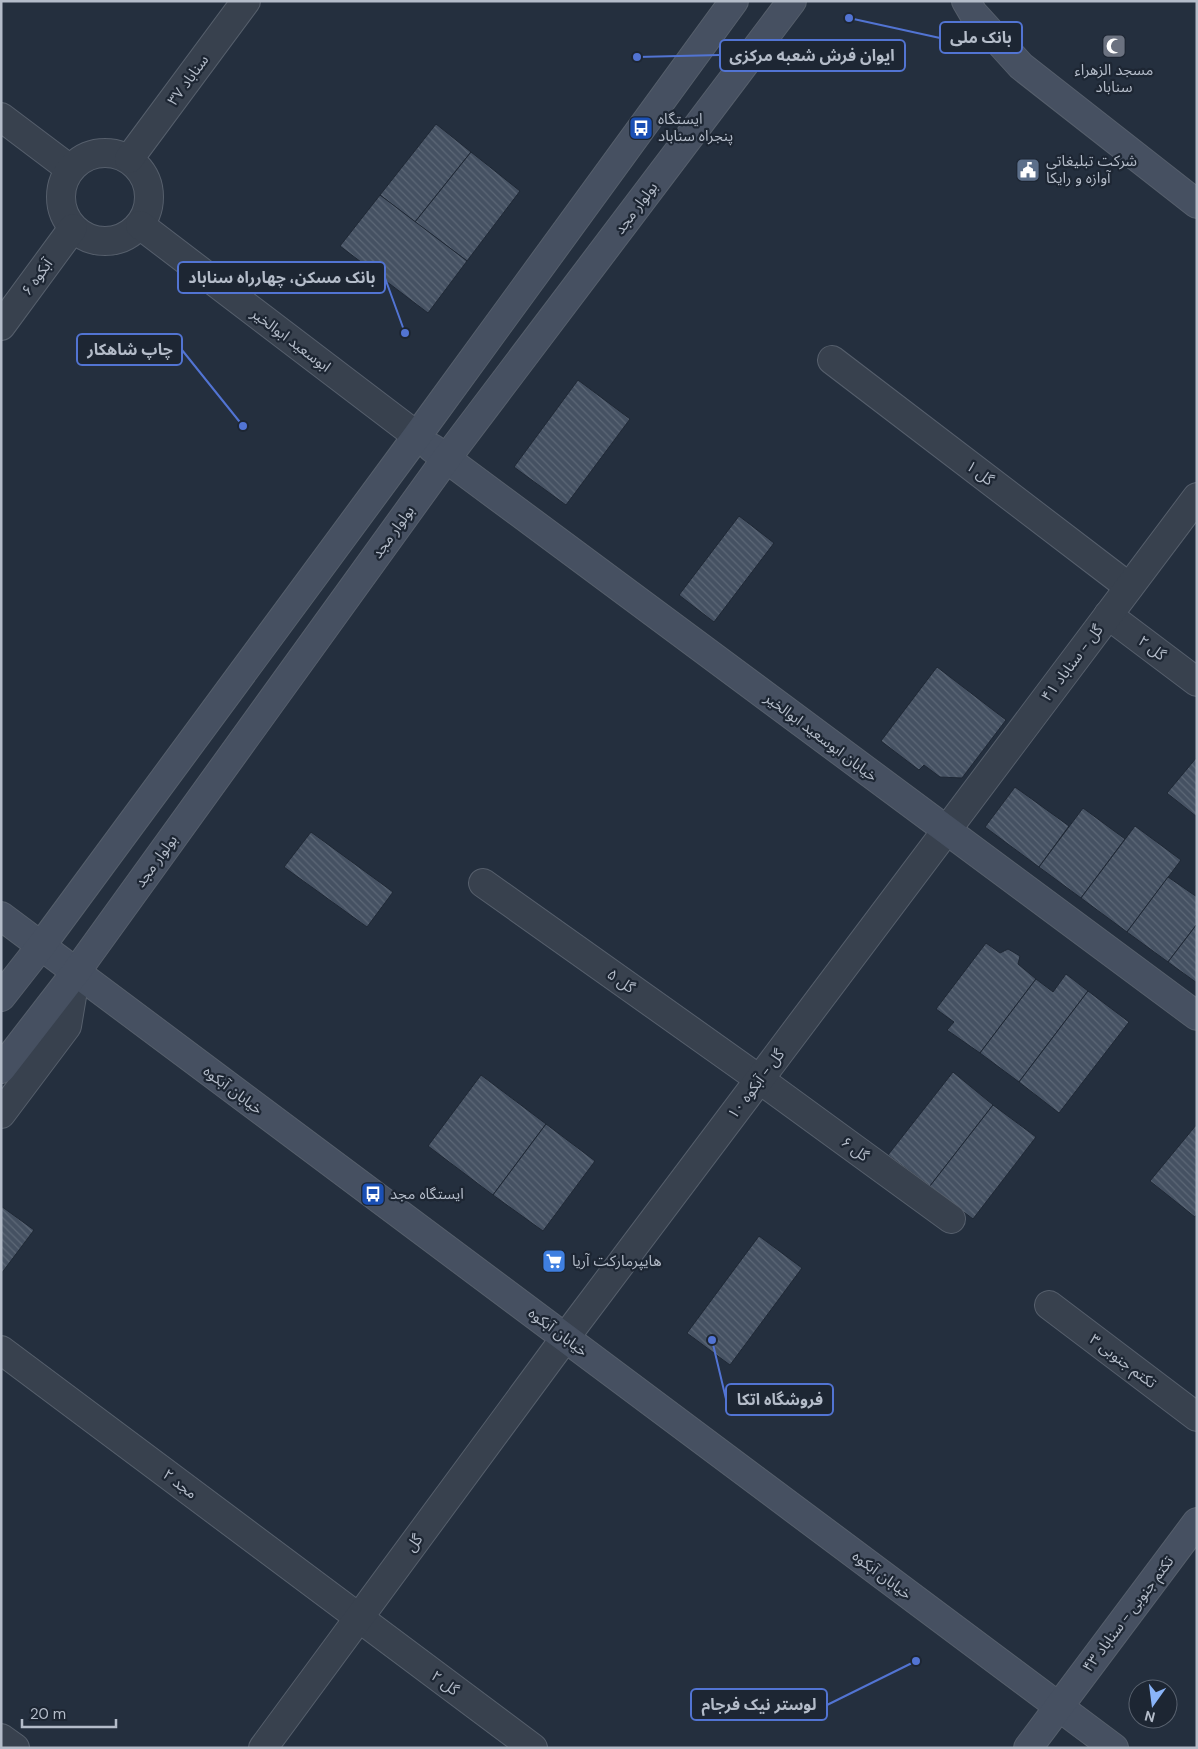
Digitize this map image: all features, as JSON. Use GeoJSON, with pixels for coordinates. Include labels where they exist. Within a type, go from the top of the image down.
{"type":"FeatureCollection","features":[{"type":"Feature","properties":{"kind":"main road"},"geometry":{"type":"LineString","coordinates":[[33,1027],[24,1011],[17,1005],[1,999],[418,436],[734,1]]}},
{"type":"Feature","properties":{"kind":"main road","name":"بولوار مجد"},"geometry":{"type":"LineString","coordinates":[[1,1069],[76,972],[446,459],[792,1]]}},
{"type":"Feature","properties":{"kind":"main road"},"geometry":{"type":"LineString","coordinates":[[966,1],[973,13],[1022,66],[1197,204]]}},
{"type":"Feature","properties":{"kind":"main road","name":"خیابان ابوسعید ابوالخیر"},"geometry":{"type":"LineString","coordinates":[[418,436],[446,459],[1197,1016]]}},
{"type":"Feature","properties":{"kind":"main road","name":"خیابان آبکوه"},"geometry":{"type":"LineString","coordinates":[[1,916],[1114,1748]]}},
{"type":"Feature","properties":{"kind":"main road","name":"تکتم جنوبی - سناباد ۴۳"},"geometry":{"type":"LineString","coordinates":[[1028,1748],[1197,1522]]}},
{"type":"Feature","properties":{"kind":"street","name":"سناباد ۳۷"},"geometry":{"type":"LineString","coordinates":[[129,160],[246,1]]}},
{"type":"Feature","properties":{"kind":"street"},"geometry":{"type":"LineString","coordinates":[[1,117],[70,169]]}},
{"type":"Feature","properties":{"kind":"street"},"geometry":{"type":"LineString","coordinates":[[104,152],[120,154],[129,160],[139,168],[147,182],[150,197],[148,211],[140,225],[132,233],[118,240],[102,242],[86,237],[73,228],[62,208],[60,198],[62,183],[75,163],[88,155],[104,152]]}},
{"type":"Feature","properties":{"kind":"street","name":"ابوسعید ابوالخیر"},"geometry":{"type":"LineString","coordinates":[[140,225],[418,436]]}},
{"type":"Feature","properties":{"kind":"street","name":"آبکوه ۶"},"geometry":{"type":"LineString","coordinates":[[1,326],[73,228]]}},
{"type":"Feature","properties":{"kind":"street","name":"گل ۱"},"geometry":{"type":"LineString","coordinates":[[832,360],[1129,587]]}},
{"type":"Feature","properties":{"kind":"street","name":"گل - سناباد ۴۱"},"geometry":{"type":"LineString","coordinates":[[946,830],[1197,497]]}},
{"type":"Feature","properties":{"kind":"street","name":"گل ۲"},"geometry":{"type":"LineString","coordinates":[[1108,615],[1197,682]]}},
{"type":"Feature","properties":{"kind":"street","name":"گل - آبکوه ۱۰"},"geometry":{"type":"LineString","coordinates":[[565,1338],[946,830]]}},
{"type":"Feature","properties":{"kind":"street","name":"گل ۵"},"geometry":{"type":"LineString","coordinates":[[483,883],[759,1079]]}},
{"type":"Feature","properties":{"kind":"street"},"geometry":{"type":"LineString","coordinates":[[1,1114],[67,1026],[76,972]]}},
{"type":"Feature","properties":{"kind":"street","name":"گل ۶"},"geometry":{"type":"LineString","coordinates":[[759,1079],[951,1219]]}},
{"type":"Feature","properties":{"kind":"street","name":"تکتم جنوبی ۳"},"geometry":{"type":"LineString","coordinates":[[1049,1305],[1197,1416]]}},
{"type":"Feature","properties":{"kind":"street","name":"گل"},"geometry":{"type":"LineString","coordinates":[[263,1748],[565,1338]]}},
{"type":"Feature","properties":{"kind":"street","name":"مجد ۲"},"geometry":{"type":"LineString","coordinates":[[1,1350],[358,1618]]}},
{"type":"Feature","properties":{"kind":"street","name":"گل ۲"},"geometry":{"type":"LineString","coordinates":[[358,1618],[533,1748]]}},
{"type":"Feature","properties":{"kind":"street"},"geometry":{"type":"LineString","coordinates":[[1,1738],[14,1748]]}},
{"type":"Feature","properties":{"kind":"building"},"geometry":{"type":"Polygon","coordinates":[[[436,124],[471,152],[415,222],[380,195],[436,124]]]}},
{"type":"Feature","properties":{"kind":"building"},"geometry":{"type":"Polygon","coordinates":[[[471,152],[520,191],[467,261],[415,222],[471,152]]]}},
{"type":"Feature","properties":{"kind":"building"},"geometry":{"type":"Polygon","coordinates":[[[380,195],[467,261],[428,313],[340,246],[380,195]]]}},
{"type":"Feature","properties":{"kind":"building"},"geometry":{"type":"Polygon","coordinates":[[[578,380],[630,419],[566,505],[514,467],[578,380]]]}},
{"type":"Feature","properties":{"kind":"building"},"geometry":{"type":"Polygon","coordinates":[[[739,516],[774,543],[714,622],[679,595],[739,516]]]}},
{"type":"Feature","properties":{"kind":"building"},"geometry":{"type":"Polygon","coordinates":[[[937,667],[1006,720],[962,778],[940,777],[924,765],[919,770],[881,741],[937,667]]]}},
{"type":"Feature","properties":{"kind":"building"},"geometry":{"type":"Polygon","coordinates":[[[1197,757],[1197,817],[1167,793],[1197,757]]]}},
{"type":"Feature","properties":{"kind":"building"},"geometry":{"type":"Polygon","coordinates":[[[1015,787],[1069,826],[1039,867],[985,827],[1015,787]]]}},
{"type":"Feature","properties":{"kind":"building"},"geometry":{"type":"Polygon","coordinates":[[[1083,808],[1125,839],[1081,898],[1039,867],[1083,808]]]}},
{"type":"Feature","properties":{"kind":"building"},"geometry":{"type":"Polygon","coordinates":[[[1135,826],[1181,860],[1127,932],[1081,898],[1135,826]]]}},
{"type":"Feature","properties":{"kind":"building"},"geometry":{"type":"Polygon","coordinates":[[[311,832],[393,892],[367,927],[284,867],[311,832]]]}},
{"type":"Feature","properties":{"kind":"building"},"geometry":{"type":"Polygon","coordinates":[[[1168,877],[1197,897],[1197,924],[1168,962],[1127,932],[1168,877]]]}},
{"type":"Feature","properties":{"kind":"building"},"geometry":{"type":"Polygon","coordinates":[[[1197,924],[1197,983],[1168,962],[1197,924]]]}},
{"type":"Feature","properties":{"kind":"building"},"geometry":{"type":"Polygon","coordinates":[[[986,943],[1000,953],[1008,949],[1020,956],[1018,964],[1036,979],[980,1053],[947,1030],[954,1022],[936,1009],[986,943]]]}},
{"type":"Feature","properties":{"kind":"building"},"geometry":{"type":"Polygon","coordinates":[[[1066,974],[1088,991],[1019,1082],[980,1053],[1036,979],[1053,992],[1066,974]]]}},
{"type":"Feature","properties":{"kind":"building"},"geometry":{"type":"Polygon","coordinates":[[[1088,991],[1129,1022],[1059,1113],[1019,1082],[1088,991]]]}},
{"type":"Feature","properties":{"kind":"building"},"geometry":{"type":"Polygon","coordinates":[[[953,1072],[993,1105],[930,1186],[888,1155],[953,1072]]]}},
{"type":"Feature","properties":{"kind":"building"},"geometry":{"type":"Polygon","coordinates":[[[481,1075],[546,1124],[493,1195],[428,1146],[481,1075]]]}},
{"type":"Feature","properties":{"kind":"building"},"geometry":{"type":"Polygon","coordinates":[[[993,1105],[1036,1137],[973,1219],[930,1186],[993,1105]]]}},
{"type":"Feature","properties":{"kind":"building"},"geometry":{"type":"Polygon","coordinates":[[[546,1124],[595,1161],[543,1231],[493,1195],[546,1124]]]}},
{"type":"Feature","properties":{"kind":"building"},"geometry":{"type":"Polygon","coordinates":[[[1197,1124],[1197,1214],[1195,1217],[1150,1181],[1197,1124]]]}},
{"type":"Feature","properties":{"kind":"building"},"geometry":{"type":"Polygon","coordinates":[[[1,1206],[34,1230],[1,1274],[1,1206]]]}},
{"type":"Feature","properties":{"kind":"building"},"geometry":{"type":"Polygon","coordinates":[[[759,1236],[802,1268],[730,1365],[687,1333],[759,1236]]]}},
{"type":"Feature","properties":{"kind":"place","name":"بانک ملی"},"geometry":{"type":"Point","coordinates":[849,18]}},
{"type":"Feature","properties":{"kind":"place","name":"مسجد الزهراء سناباد"},"geometry":{"type":"Point","coordinates":[1114,46]}},
{"type":"Feature","properties":{"kind":"place","name":"ایوان فرش شعبه مرکزی"},"geometry":{"type":"Point","coordinates":[637,57]}},
{"type":"Feature","properties":{"kind":"place","name":"ایستگاه پنجراه سناباد"},"geometry":{"type":"Point","coordinates":[641,128]}},
{"type":"Feature","properties":{"kind":"place","name":"شرکت تبلیغاتی آوازه و رایکا"},"geometry":{"type":"Point","coordinates":[1028,170]}},
{"type":"Feature","properties":{"kind":"place","name":"بانک مسکن، چهارراه سناباد"},"geometry":{"type":"Point","coordinates":[405,333]}},
{"type":"Feature","properties":{"kind":"place","name":"چاپ شاهکار"},"geometry":{"type":"Point","coordinates":[243,426]}},
{"type":"Feature","properties":{"kind":"place","name":"ایستگاه مجد"},"geometry":{"type":"Point","coordinates":[373,1194]}},
{"type":"Feature","properties":{"kind":"place","name":"هایپرمارکت آریا"},"geometry":{"type":"Point","coordinates":[554,1261]}},
{"type":"Feature","properties":{"kind":"place","name":"فروشگاه اتکا"},"geometry":{"type":"Point","coordinates":[712,1340]}},
{"type":"Feature","properties":{"kind":"place","name":"لوستر نیک فرجام"},"geometry":{"type":"Point","coordinates":[916,1661]}}]}
